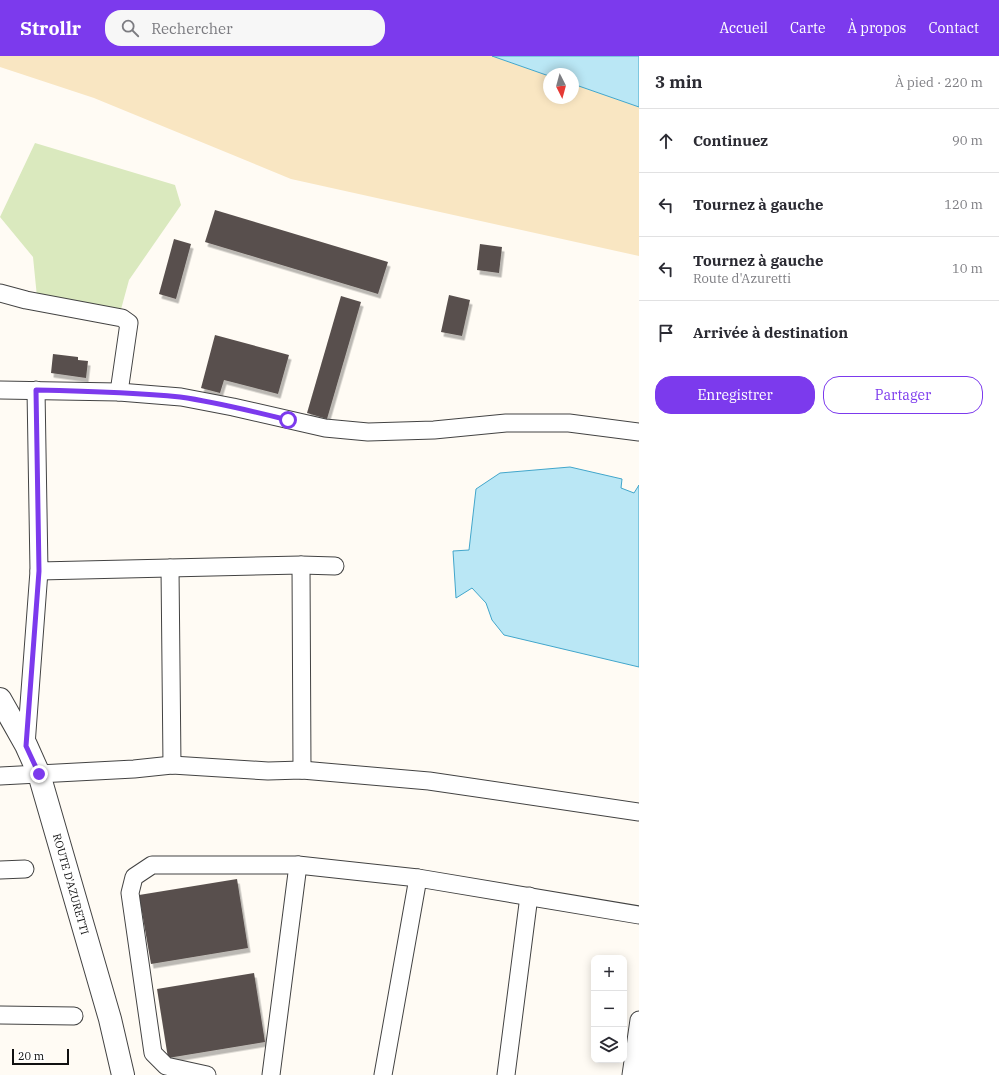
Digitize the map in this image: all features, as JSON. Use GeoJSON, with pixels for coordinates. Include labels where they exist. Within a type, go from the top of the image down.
{"type":"FeatureCollection","features":[{"type":"Feature","properties":{"kind":"street"},"geometry":{"type":"LineString","coordinates":[[0,293],[26,300],[122,318],[129,323],[119,392]]}},
{"type":"Feature","properties":{"kind":"street"},"geometry":{"type":"LineString","coordinates":[[0,390],[119,392],[181,397],[325,428],[368,432],[434,430],[506,423],[561,423],[639,432]]}},
{"type":"Feature","properties":{"kind":"street"},"geometry":{"type":"LineString","coordinates":[[26,746],[39,571],[36,390]]}},
{"type":"Feature","properties":{"kind":"street"},"geometry":{"type":"LineString","coordinates":[[39,571],[301,565],[334,566]]}},
{"type":"Feature","properties":{"kind":"street"},"geometry":{"type":"LineString","coordinates":[[301,565],[302,770]]}},
{"type":"Feature","properties":{"kind":"street"},"geometry":{"type":"LineString","coordinates":[[170,568],[172,765]]}},
{"type":"Feature","properties":{"kind":"street","name":"ROUTE D'AZURETTI"},"geometry":{"type":"LineString","coordinates":[[0,699],[26,746],[39,774],[110,1020],[123,1075]]}},
{"type":"Feature","properties":{"kind":"street"},"geometry":{"type":"LineString","coordinates":[[0,776],[134,769],[172,765],[268,771],[302,770],[429,781],[639,812]]}},
{"type":"Feature","properties":{"kind":"street"},"geometry":{"type":"LineString","coordinates":[[207,1075],[166,1066],[153,1053],[130,893],[134,876],[152,865],[298,865],[418,878],[639,915]]}},
{"type":"Feature","properties":{"kind":"street"},"geometry":{"type":"LineString","coordinates":[[271,1075],[298,865]]}},
{"type":"Feature","properties":{"kind":"street"},"geometry":{"type":"LineString","coordinates":[[0,870],[26,869]]}},
{"type":"Feature","properties":{"kind":"street"},"geometry":{"type":"LineString","coordinates":[[383,1075],[418,878]]}},
{"type":"Feature","properties":{"kind":"street"},"geometry":{"type":"LineString","coordinates":[[506,1075],[529,896]]}},
{"type":"Feature","properties":{"kind":"street"},"geometry":{"type":"LineString","coordinates":[[0,1015],[74,1016]]}},
{"type":"Feature","properties":{"kind":"street"},"geometry":{"type":"LineString","coordinates":[[631,1075],[639,1020]]}},
{"type":"Feature","properties":{"kind":"green space"},"geometry":{"type":"Polygon","coordinates":[[[35,143],[175,185],[181,205],[129,280],[120,313],[37,297],[33,257],[0,217],[35,143]]]}},
{"type":"Feature","properties":{"kind":"sand"},"geometry":{"type":"Polygon","coordinates":[[[0,56],[492,56],[543,74],[543,104],[579,104],[579,86],[639,107],[639,256],[291,179],[94,98],[0,67],[0,56]]]}},
{"type":"Feature","properties":{"kind":"water"},"geometry":{"type":"Polygon","coordinates":[[[492,56],[639,56],[639,107],[579,86],[579,68],[543,68],[543,74],[492,56]]]}},
{"type":"Feature","properties":{"kind":"water"},"geometry":{"type":"Polygon","coordinates":[[[570,467],[622,479],[621,488],[634,493],[639,485],[639,667],[504,635],[492,620],[486,603],[472,588],[456,598],[453,551],[469,550],[476,489],[500,473],[570,467]]]}},
{"type":"Feature","properties":{"kind":"building"},"geometry":{"type":"Polygon","coordinates":[[[215,210],[388,262],[378,294],[205,242],[215,210]]]}},
{"type":"Feature","properties":{"kind":"building"},"geometry":{"type":"Polygon","coordinates":[[[174,239],[191,244],[176,299],[159,294],[174,239]]]}},
{"type":"Feature","properties":{"kind":"building"},"geometry":{"type":"Polygon","coordinates":[[[480,244],[502,247],[499,273],[477,270],[480,244]]]}},
{"type":"Feature","properties":{"kind":"building"},"geometry":{"type":"Polygon","coordinates":[[[449,295],[470,300],[462,336],[441,332],[449,295]]]}},
{"type":"Feature","properties":{"kind":"building"},"geometry":{"type":"Polygon","coordinates":[[[341,296],[361,302],[327,419],[307,413],[341,296]]]}},
{"type":"Feature","properties":{"kind":"building"},"geometry":{"type":"Polygon","coordinates":[[[215,335],[289,355],[278,394],[224,380],[220,393],[201,388],[215,335]]]}},
{"type":"Feature","properties":{"kind":"building"},"geometry":{"type":"Polygon","coordinates":[[[53,354],[78,357],[78,360],[88,361],[86,378],[51,373],[53,354]]]}},
{"type":"Feature","properties":{"kind":"building"},"geometry":{"type":"Polygon","coordinates":[[[237,879],[248,948],[151,964],[139,895],[237,879]]]}},
{"type":"Feature","properties":{"kind":"building"},"geometry":{"type":"Polygon","coordinates":[[[254,973],[265,1042],[168,1058],[157,989],[254,973]]]}},
{"type":"Feature","properties":{"kind":"route"},"geometry":{"type":"LineString","coordinates":[[39,774],[26,746],[39,571],[36,390],[119,392],[181,397],[288,420]]}}]}
